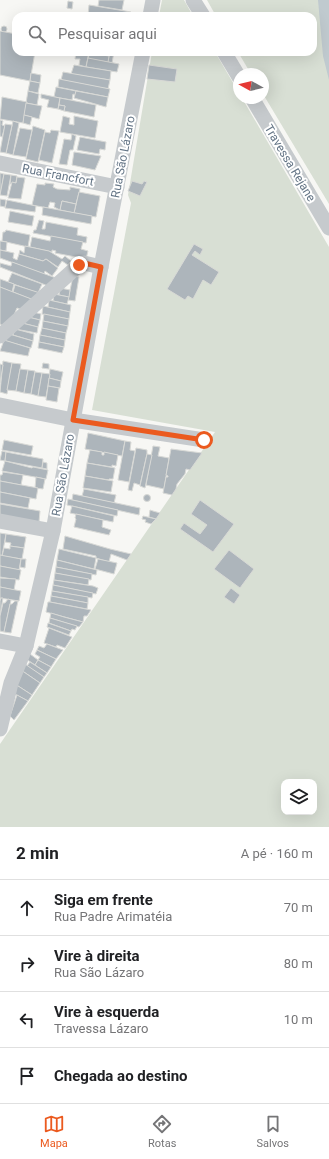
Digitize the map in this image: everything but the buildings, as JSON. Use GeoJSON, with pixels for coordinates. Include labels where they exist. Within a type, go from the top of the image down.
{"type":"FeatureCollection","features":[{"type":"Feature","properties":{"kind":"street"},"geometry":{"type":"LineString","coordinates":[[151,12],[153,0]]}},
{"type":"Feature","properties":{"kind":"street"},"geometry":{"type":"LineString","coordinates":[[193,0],[200,12]]}},
{"type":"Feature","properties":{"kind":"street","name":"Rua São Lázaro"},"geometry":{"type":"LineString","coordinates":[[0,729],[11,683],[26,646],[54,531],[101,267],[142,56]]}},
{"type":"Feature","properties":{"kind":"street"},"geometry":{"type":"LineString","coordinates":[[226,56],[234,68]]}},
{"type":"Feature","properties":{"kind":"street","name":"Travessa Rejane"},"geometry":{"type":"LineString","coordinates":[[256,104],[329,228]]}},
{"type":"Feature","properties":{"kind":"street","name":"Rua Francfort"},"geometry":{"type":"LineString","coordinates":[[0,163],[117,187]]}},
{"type":"Feature","properties":{"kind":"street"},"geometry":{"type":"LineString","coordinates":[[0,336],[79,265],[84,263],[101,267]]}},
{"type":"Feature","properties":{"kind":"street"},"geometry":{"type":"LineString","coordinates":[[0,405],[73,420],[204,440]]}},
{"type":"Feature","properties":{"kind":"street"},"geometry":{"type":"LineString","coordinates":[[0,521],[54,531]]}},
{"type":"Feature","properties":{"kind":"street"},"geometry":{"type":"LineString","coordinates":[[0,641],[26,646]]}},
{"type":"Feature","properties":{"kind":"shaded area"},"geometry":{"type":"Polygon","coordinates":[[[162,0],[184,0],[191,12],[160,12],[162,0]]]}},
{"type":"Feature","properties":{"kind":"shaded area"},"geometry":{"type":"Polygon","coordinates":[[[207,0],[329,0],[329,204],[269,104],[269,68],[247,68],[240,56],[317,56],[317,12],[214,12],[207,0]]]}},
{"type":"Feature","properties":{"kind":"shaded area"},"geometry":{"type":"Polygon","coordinates":[[[318,0],[329,0],[329,80],[323,56],[318,0]]]}},
{"type":"Feature","properties":{"kind":"shaded area"},"geometry":{"type":"Polygon","coordinates":[[[151,56],[217,56],[233,83],[233,104],[246,104],[329,247],[329,827],[0,827],[0,744],[215,432],[92,410],[131,203],[128,195],[151,56]]]}},
{"type":"Feature","properties":{"kind":"route"},"geometry":{"type":"LineString","coordinates":[[79,265],[84,263],[101,267],[73,420],[204,440]]}}]}
